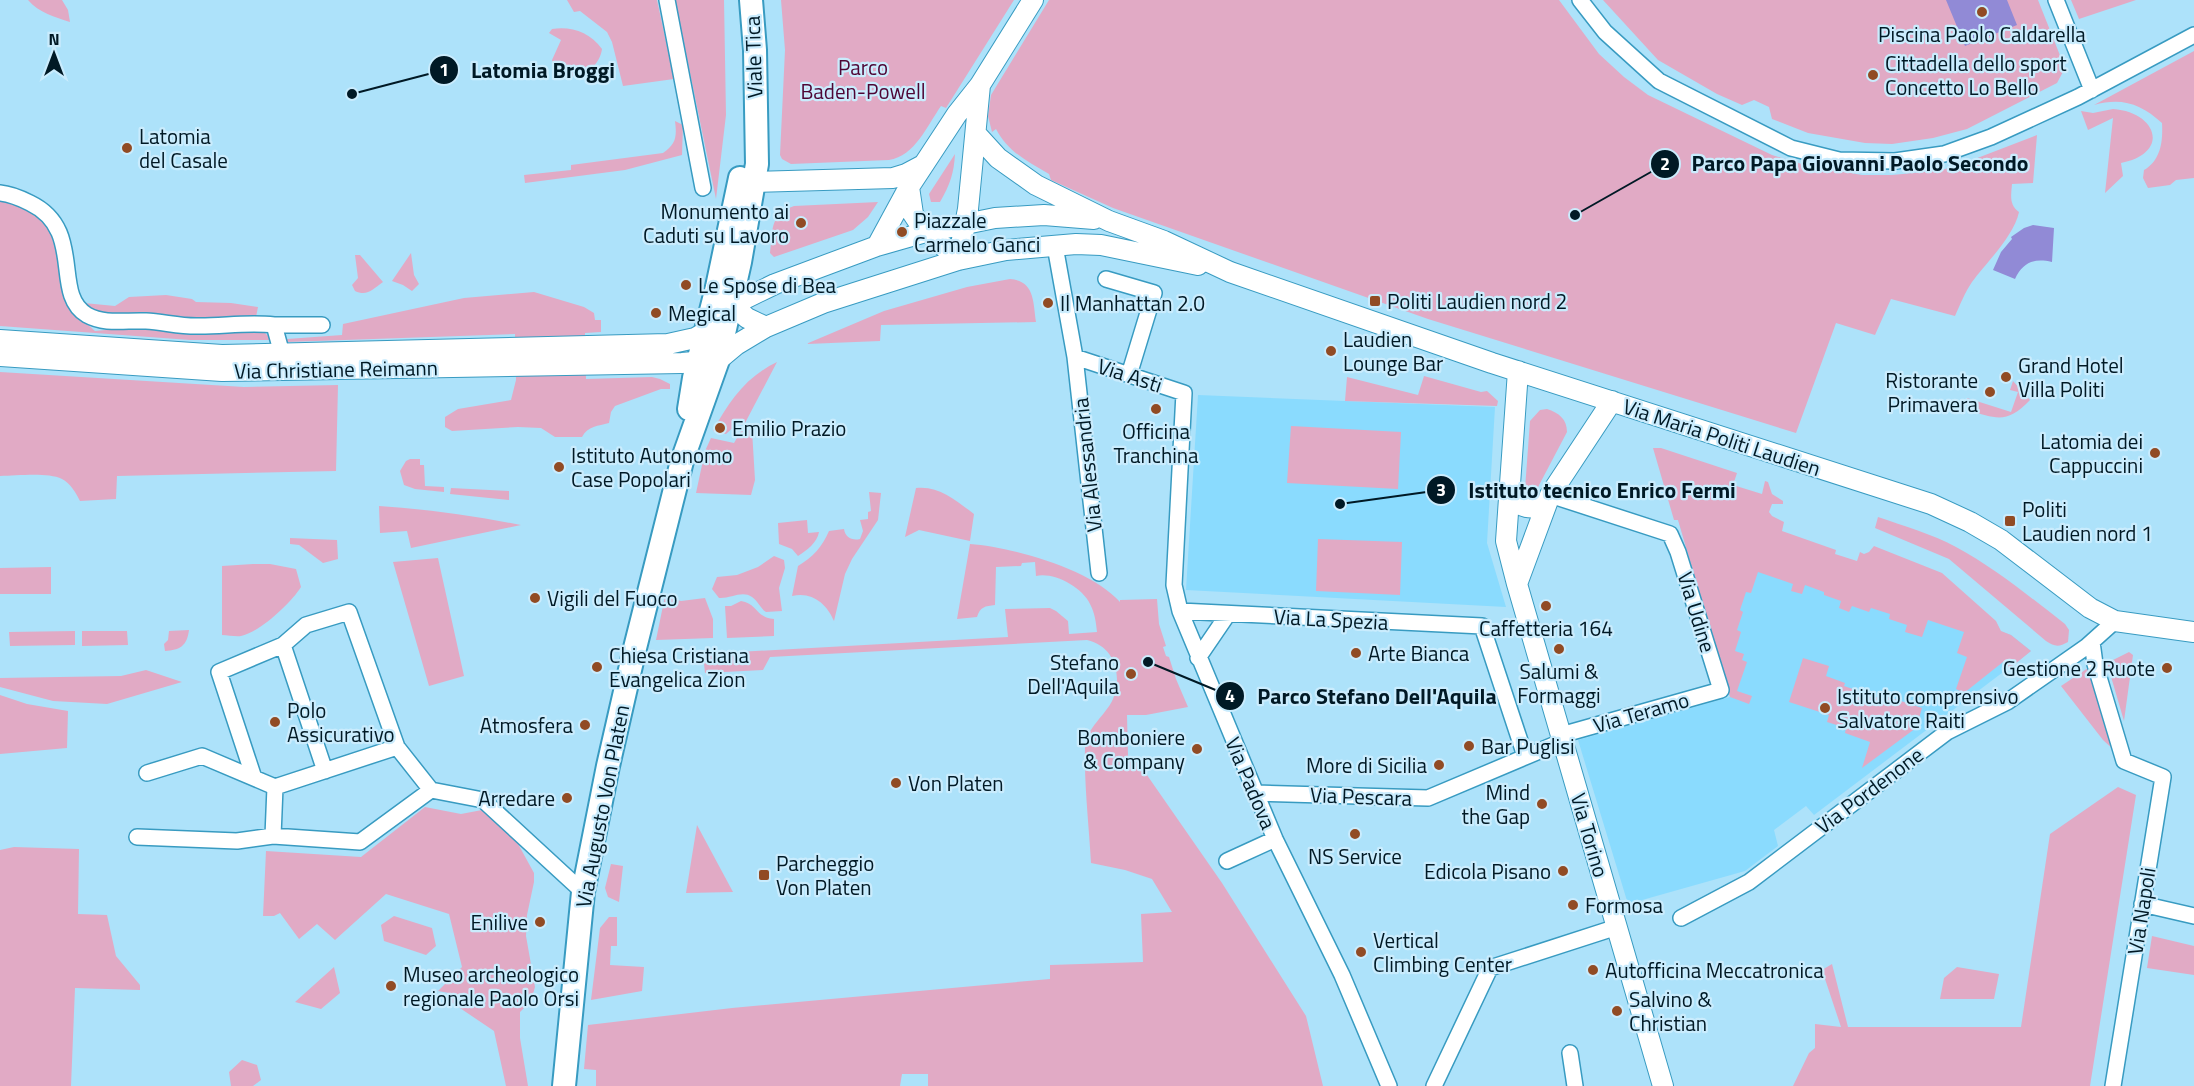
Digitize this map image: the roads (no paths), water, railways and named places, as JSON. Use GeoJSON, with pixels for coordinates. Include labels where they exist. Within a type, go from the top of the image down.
{"type":"FeatureCollection","features":[{"type":"Feature","properties":{"kind":"main road","name":"Viale Tica"},"geometry":{"type":"LineString","coordinates":[[751,0],[755,51],[755,115]]}},
{"type":"Feature","properties":{"kind":"main road"},"geometry":{"type":"LineString","coordinates":[[708,361],[730,306],[740,262],[757,164],[755,115]]}},
{"type":"Feature","properties":{"kind":"main road"},"geometry":{"type":"LineString","coordinates":[[708,361],[706,332],[755,115]]}},
{"type":"Feature","properties":{"kind":"main road","name":"Via Augusto Von Platen"},"geometry":{"type":"LineString","coordinates":[[564,1086],[583,892],[635,648],[708,361]]}},
{"type":"Feature","properties":{"kind":"street"},"geometry":{"type":"LineString","coordinates":[[667,0],[703,188]]}},
{"type":"Feature","properties":{"kind":"street"},"geometry":{"type":"LineString","coordinates":[[877,246],[909,187],[957,114],[980,85],[1033,0]]}},
{"type":"Feature","properties":{"kind":"street"},"geometry":{"type":"LineString","coordinates":[[1580,0],[1605,32],[1659,81],[1791,148],[1839,160],[1895,161],[1944,154],[1991,137],[2092,90],[2194,35]]}},
{"type":"Feature","properties":{"kind":"street"},"geometry":{"type":"LineString","coordinates":[[2056,0],[2092,90]]}},
{"type":"Feature","properties":{"kind":"street"},"geometry":{"type":"LineString","coordinates":[[958,260],[966,222],[980,85]]}},
{"type":"Feature","properties":{"kind":"street"},"geometry":{"type":"LineString","coordinates":[[976,135],[998,158],[1036,185],[1109,221],[1164,241],[1230,272]]}},
{"type":"Feature","properties":{"kind":"street"},"geometry":{"type":"LineString","coordinates":[[754,182],[893,178],[923,165]]}},
{"type":"Feature","properties":{"kind":"street"},"geometry":{"type":"LineString","coordinates":[[909,187],[913,214],[926,231],[958,260]]}},
{"type":"Feature","properties":{"kind":"street"},"geometry":{"type":"LineString","coordinates":[[0,193],[11,194],[42,208],[55,220],[64,243],[72,296],[85,314],[115,322],[146,321],[198,326],[255,323],[322,325]]}},
{"type":"Feature","properties":{"kind":"street"},"geometry":{"type":"LineString","coordinates":[[585,355],[687,341],[706,332],[730,306],[775,284],[877,246],[926,231],[966,222],[1044,215],[1109,221]]}},
{"type":"Feature","properties":{"kind":"street"},"geometry":{"type":"LineString","coordinates":[[0,340],[75,354],[156,360],[222,355],[282,354],[516,357],[585,355],[708,361],[766,327],[823,303],[958,260],[1006,250],[1101,245],[1230,272]]}},
{"type":"Feature","properties":{"kind":"street","name":"Via Alessandria"},"geometry":{"type":"LineString","coordinates":[[1055,246],[1075,357],[1099,573]]}},
{"type":"Feature","properties":{"kind":"street"},"geometry":{"type":"LineString","coordinates":[[740,262],[748,274],[759,281],[775,284]]}},
{"type":"Feature","properties":{"kind":"street","name":"Via Maria Politi Laudien"},"geometry":{"type":"LineString","coordinates":[[1230,272],[1518,371],[1931,504],[1970,522],[2001,540],[2090,608],[2115,621],[2194,632]]}},
{"type":"Feature","properties":{"kind":"street"},"geometry":{"type":"LineString","coordinates":[[1106,279],[1154,293],[1129,375]]}},
{"type":"Feature","properties":{"kind":"street"},"geometry":{"type":"LineString","coordinates":[[717,287],[730,306],[766,327]]}},
{"type":"Feature","properties":{"kind":"street"},"geometry":{"type":"LineString","coordinates":[[274,325],[282,354]]}},
{"type":"Feature","properties":{"kind":"street"},"geometry":{"type":"LineString","coordinates":[[0,357],[75,354]]}},
{"type":"Feature","properties":{"kind":"street","name":"Via Christiane Reimann"},"geometry":{"type":"LineString","coordinates":[[156,360],[250,371],[516,357]]}},
{"type":"Feature","properties":{"kind":"street","name":"Via Asti"},"geometry":{"type":"LineString","coordinates":[[1075,357],[1184,393]]}},
{"type":"Feature","properties":{"kind":"street","name":"Via Torino"},"geometry":{"type":"LineString","coordinates":[[1518,371],[1506,541],[1663,1086]]}},
{"type":"Feature","properties":{"kind":"street","name":"Via Padova"},"geometry":{"type":"LineString","coordinates":[[1184,393],[1174,585],[1180,611],[1275,839],[1342,975],[1389,1086]]}},
{"type":"Feature","properties":{"kind":"street"},"geometry":{"type":"LineString","coordinates":[[1517,584],[1548,500],[1612,401]]}},
{"type":"Feature","properties":{"kind":"street"},"geometry":{"type":"LineString","coordinates":[[1509,497],[1526,508],[1535,508],[1548,500]]}},
{"type":"Feature","properties":{"kind":"street","name":"Via Udine"},"geometry":{"type":"LineString","coordinates":[[1548,500],[1670,534],[1678,552],[1720,690]]}},
{"type":"Feature","properties":{"kind":"street","name":"Via La Spezia"},"geometry":{"type":"LineString","coordinates":[[1180,611],[1482,626],[1525,756]]}},
{"type":"Feature","properties":{"kind":"street"},"geometry":{"type":"LineString","coordinates":[[254,778],[219,672],[283,645],[306,625],[349,612],[397,747],[431,789],[483,801],[583,892]]}},
{"type":"Feature","properties":{"kind":"street"},"geometry":{"type":"LineString","coordinates":[[1198,658],[1228,614]]}},
{"type":"Feature","properties":{"kind":"street","name":"Via Pordenone"},"geometry":{"type":"LineString","coordinates":[[1681,918],[1749,882],[1947,732],[2007,702],[2092,642],[2115,621]]}},
{"type":"Feature","properties":{"kind":"street","name":"Via Napoli"},"geometry":{"type":"LineString","coordinates":[[2092,642],[2095,664],[2124,761],[2163,777],[2113,1086]]}},
{"type":"Feature","properties":{"kind":"street"},"geometry":{"type":"LineString","coordinates":[[283,645],[325,771]]}},
{"type":"Feature","properties":{"kind":"street","name":"Via Teramo"},"geometry":{"type":"LineString","coordinates":[[1562,738],[1720,690]]}},
{"type":"Feature","properties":{"kind":"street","name":"Via Pescara"},"geometry":{"type":"LineString","coordinates":[[1256,794],[1428,798],[1562,738]]}},
{"type":"Feature","properties":{"kind":"street"},"geometry":{"type":"LineString","coordinates":[[147,773],[202,756],[275,787],[397,747]]}},
{"type":"Feature","properties":{"kind":"street"},"geometry":{"type":"LineString","coordinates":[[273,836],[275,787]]}},
{"type":"Feature","properties":{"kind":"street"},"geometry":{"type":"LineString","coordinates":[[137,837],[237,841],[273,836],[360,842],[431,789]]}},
{"type":"Feature","properties":{"kind":"street"},"geometry":{"type":"LineString","coordinates":[[1227,861],[1275,839]]}},
{"type":"Feature","properties":{"kind":"street"},"geometry":{"type":"LineString","coordinates":[[2142,904],[2194,916]]}},
{"type":"Feature","properties":{"kind":"street"},"geometry":{"type":"LineString","coordinates":[[1434,1086],[1490,968],[1617,927]]}},
{"type":"Feature","properties":{"kind":"street"},"geometry":{"type":"LineString","coordinates":[[1570,1053],[1575,1086]]}},
{"type":"Feature","properties":{"kind":"place","name":"Piscina Paolo Caldarella"},"geometry":{"type":"Point","coordinates":[1982,12]}},
{"type":"Feature","properties":{"kind":"place","name":"Cittadella dello sport Concetto Lo Bello"},"geometry":{"type":"Point","coordinates":[1873,75]}},
{"type":"Feature","properties":{"kind":"place","name":"Latomia Broggi"},"geometry":{"type":"Point","coordinates":[352,94]}},
{"type":"Feature","properties":{"kind":"place","name":"Latomia del Casale"},"geometry":{"type":"Point","coordinates":[127,148]}},
{"type":"Feature","properties":{"kind":"place","name":"Parco Papa Giovanni Paolo Secondo"},"geometry":{"type":"Point","coordinates":[1575,215]}},
{"type":"Feature","properties":{"kind":"place","name":"Monumento ai Caduti su Lavoro"},"geometry":{"type":"Point","coordinates":[801,223]}},
{"type":"Feature","properties":{"kind":"place","name":"Piazzale Carmelo Ganci"},"geometry":{"type":"Point","coordinates":[902,232]}},
{"type":"Feature","properties":{"kind":"place","name":"Le Spose di Bea"},"geometry":{"type":"Point","coordinates":[686,285]}},
{"type":"Feature","properties":{"kind":"place","name":"Politi Laudien nord 2"},"geometry":{"type":"Point","coordinates":[1375,301]}},
{"type":"Feature","properties":{"kind":"place","name":"Il Manhattan 2.0"},"geometry":{"type":"Point","coordinates":[1048,303]}},
{"type":"Feature","properties":{"kind":"place","name":"Megical"},"geometry":{"type":"Point","coordinates":[656,313]}},
{"type":"Feature","properties":{"kind":"place","name":"Laudien Lounge Bar"},"geometry":{"type":"Point","coordinates":[1331,351]}},
{"type":"Feature","properties":{"kind":"place","name":"Grand Hotel Villa Politi"},"geometry":{"type":"Point","coordinates":[2006,377]}},
{"type":"Feature","properties":{"kind":"place","name":"Ristorante Primavera"},"geometry":{"type":"Point","coordinates":[1990,392]}},
{"type":"Feature","properties":{"kind":"place","name":"Officina Tranchina"},"geometry":{"type":"Point","coordinates":[1156,409]}},
{"type":"Feature","properties":{"kind":"place","name":"Emilio Prazio"},"geometry":{"type":"Point","coordinates":[720,428]}},
{"type":"Feature","properties":{"kind":"place","name":"Latomia dei Cappuccini"},"geometry":{"type":"Point","coordinates":[2155,453]}},
{"type":"Feature","properties":{"kind":"place","name":"Istituto Autonomo Case Popolari"},"geometry":{"type":"Point","coordinates":[559,467]}},
{"type":"Feature","properties":{"kind":"place","name":"Istituto tecnico Enrico Fermi"},"geometry":{"type":"Point","coordinates":[1340,504]}},
{"type":"Feature","properties":{"kind":"place","name":"Politi Laudien nord 1"},"geometry":{"type":"Point","coordinates":[2010,521]}},
{"type":"Feature","properties":{"kind":"place","name":"Vigili del Fuoco"},"geometry":{"type":"Point","coordinates":[535,598]}},
{"type":"Feature","properties":{"kind":"place","name":"Caffetteria 164"},"geometry":{"type":"Point","coordinates":[1546,606]}},
{"type":"Feature","properties":{"kind":"place","name":"Salumi & Formaggi"},"geometry":{"type":"Point","coordinates":[1559,649]}},
{"type":"Feature","properties":{"kind":"place","name":"Arte Bianca"},"geometry":{"type":"Point","coordinates":[1356,653]}},
{"type":"Feature","properties":{"kind":"place","name":"Parco Stefano Dell'Aquila"},"geometry":{"type":"Point","coordinates":[1148,662]}},
{"type":"Feature","properties":{"kind":"place","name":"Chiesa Cristiana Evangelica Zion"},"geometry":{"type":"Point","coordinates":[597,667]}},
{"type":"Feature","properties":{"kind":"place","name":"Gestione 2 Ruote"},"geometry":{"type":"Point","coordinates":[2167,668]}},
{"type":"Feature","properties":{"kind":"place","name":"Stefano Dell'Aquila"},"geometry":{"type":"Point","coordinates":[1131,674]}},
{"type":"Feature","properties":{"kind":"place","name":"Istituto comprensivo Salvatore Raiti"},"geometry":{"type":"Point","coordinates":[1825,708]}},
{"type":"Feature","properties":{"kind":"place","name":"Polo Assicurativo"},"geometry":{"type":"Point","coordinates":[275,722]}},
{"type":"Feature","properties":{"kind":"place","name":"Atmosfera"},"geometry":{"type":"Point","coordinates":[585,725]}},
{"type":"Feature","properties":{"kind":"place","name":"Bar Puglisi"},"geometry":{"type":"Point","coordinates":[1469,746]}},
{"type":"Feature","properties":{"kind":"place","name":"Bomboniere & Company"},"geometry":{"type":"Point","coordinates":[1197,749]}},
{"type":"Feature","properties":{"kind":"place","name":"More di Sicilia"},"geometry":{"type":"Point","coordinates":[1439,765]}},
{"type":"Feature","properties":{"kind":"place","name":"Von Platen"},"geometry":{"type":"Point","coordinates":[896,783]}},
{"type":"Feature","properties":{"kind":"place","name":"Arredare"},"geometry":{"type":"Point","coordinates":[567,798]}},
{"type":"Feature","properties":{"kind":"place","name":"Mind the Gap"},"geometry":{"type":"Point","coordinates":[1542,804]}},
{"type":"Feature","properties":{"kind":"place","name":"NS Service"},"geometry":{"type":"Point","coordinates":[1355,834]}},
{"type":"Feature","properties":{"kind":"place","name":"Edicola Pisano"},"geometry":{"type":"Point","coordinates":[1563,871]}},
{"type":"Feature","properties":{"kind":"place","name":"Parcheggio Von Platen"},"geometry":{"type":"Point","coordinates":[764,875]}},
{"type":"Feature","properties":{"kind":"place","name":"Formosa"},"geometry":{"type":"Point","coordinates":[1573,905]}},
{"type":"Feature","properties":{"kind":"place","name":"Enilive"},"geometry":{"type":"Point","coordinates":[540,922]}},
{"type":"Feature","properties":{"kind":"place","name":"Vertical Climbing Center"},"geometry":{"type":"Point","coordinates":[1361,952]}},
{"type":"Feature","properties":{"kind":"place","name":"Autofficina Meccatronica"},"geometry":{"type":"Point","coordinates":[1593,970]}},
{"type":"Feature","properties":{"kind":"place","name":"Museo archeologico regionale Paolo Orsi"},"geometry":{"type":"Point","coordinates":[391,986]}},
{"type":"Feature","properties":{"kind":"place","name":"Salvino & Christian"},"geometry":{"type":"Point","coordinates":[1617,1011]}},
{"type":"Feature","properties":{"kind":"park label","name":"Parco Baden-Powell"},"geometry":{"type":"Point","coordinates":[863,79]}}]}
